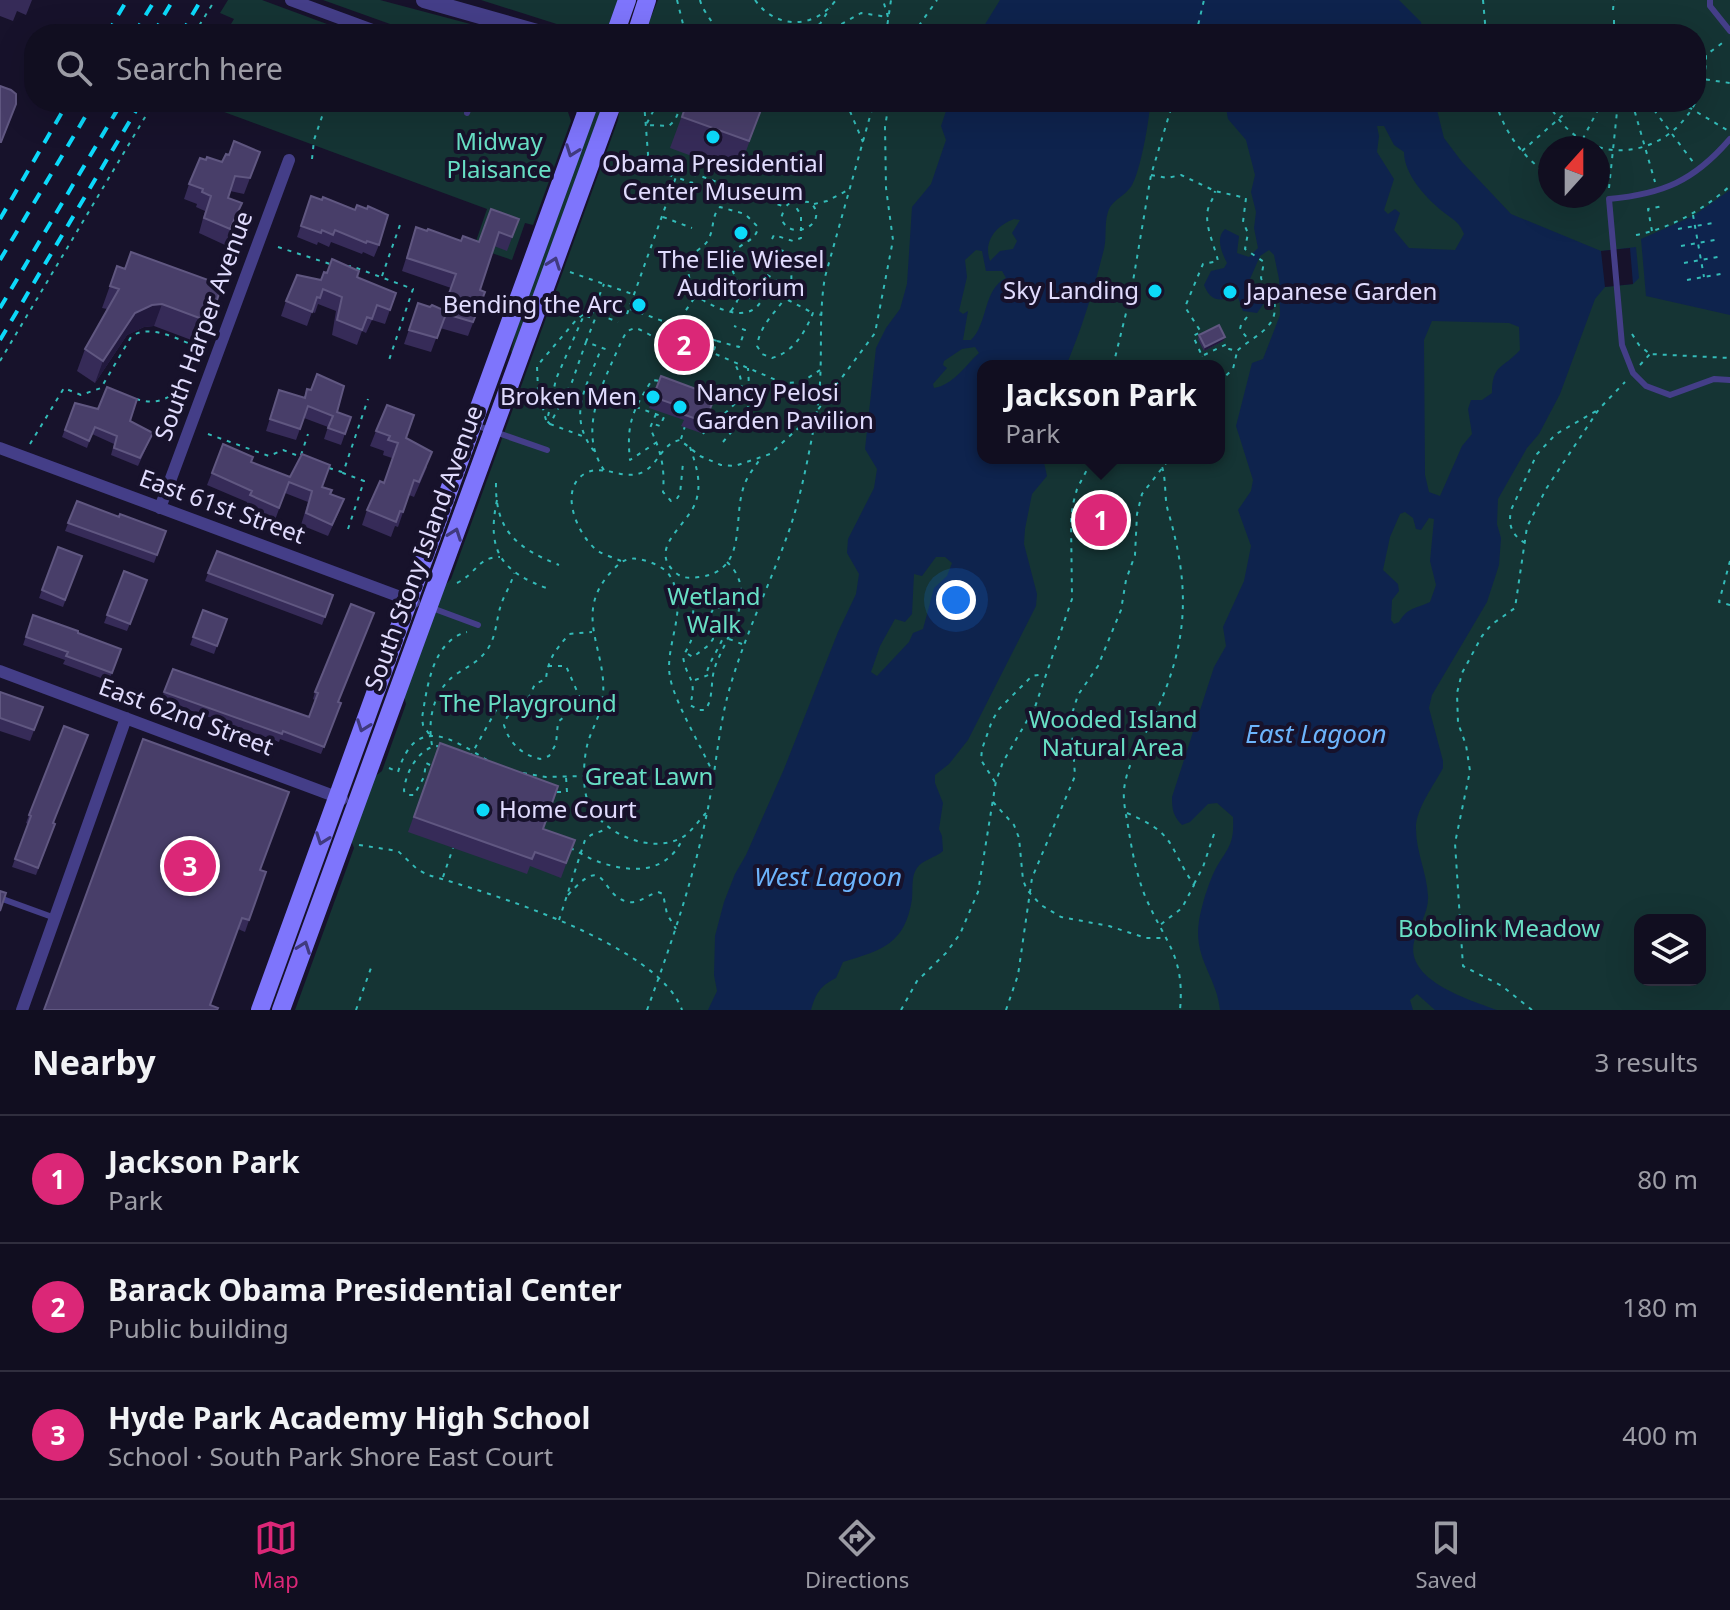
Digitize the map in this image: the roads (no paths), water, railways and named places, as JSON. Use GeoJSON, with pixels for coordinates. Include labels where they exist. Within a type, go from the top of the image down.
{"type":"FeatureCollection","features":[{"type":"Feature","properties":{"kind":"main road"},"geometry":{"type":"LineString","coordinates":[[619,24],[627,0]]}},
{"type":"Feature","properties":{"kind":"main road"},"geometry":{"type":"LineString","coordinates":[[639,24],[647,0]]}},
{"type":"Feature","properties":{"kind":"main road","name":"South Stony Island Avenue"},"geometry":{"type":"LineString","coordinates":[[260,1010],[587,112]]}},
{"type":"Feature","properties":{"kind":"main road","name":"South Stony Island Avenue"},"geometry":{"type":"LineString","coordinates":[[281,1010],[609,112]]}},
{"type":"Feature","properties":{"kind":"street"},"geometry":{"type":"LineString","coordinates":[[291,0],[356,24]]}},
{"type":"Feature","properties":{"kind":"street"},"geometry":{"type":"LineString","coordinates":[[424,0],[509,24]]}},
{"type":"Feature","properties":{"kind":"street","name":"South Harper Avenue"},"geometry":{"type":"LineString","coordinates":[[160,508],[289,160]]}},
{"type":"Feature","properties":{"kind":"street","name":"East 61st Street"},"geometry":{"type":"LineString","coordinates":[[0,448],[428,607]]}},
{"type":"Feature","properties":{"kind":"street","name":"East 62nd Street"},"geometry":{"type":"LineString","coordinates":[[0,671],[357,804]]}},
{"type":"Feature","properties":{"kind":"street"},"geometry":{"type":"LineString","coordinates":[[22,1010],[126,718]]}},
{"type":"Feature","properties":{"kind":"lane"},"geometry":{"type":"LineString","coordinates":[[1710,0],[1710,6],[1730,31]]}},
{"type":"Feature","properties":{"kind":"lane"},"geometry":{"type":"LineString","coordinates":[[1730,139],[1699,170],[1681,182],[1658,191],[1609,199],[1622,345],[1633,373],[1646,386],[1670,395],[1714,379],[1730,380]]}},
{"type":"Feature","properties":{"kind":"lane"},"geometry":{"type":"LineString","coordinates":[[474,424],[547,450]]}},
{"type":"Feature","properties":{"kind":"lane"},"geometry":{"type":"LineString","coordinates":[[428,607],[478,625]]}},
{"type":"Feature","properties":{"kind":"lane"},"geometry":{"type":"LineString","coordinates":[[0,898],[55,918]]}},
{"type":"Feature","properties":{"kind":"water"},"geometry":{"type":"Polygon","coordinates":[[[1000,0],[1399,0],[1421,24],[985,24],[1000,0]]]}},
{"type":"Feature","properties":{"kind":"water","name":"West Lagoon"},"geometry":{"type":"Polygon","coordinates":[[[946,112],[1149,112],[1132,185],[1108,212],[1100,264],[1068,360],[977,360],[977,464],[1044,464],[1047,476],[1032,494],[1024,544],[1037,594],[1036,606],[968,740],[949,764],[935,775],[943,803],[939,829],[943,851],[919,865],[915,871],[909,914],[897,936],[880,949],[843,962],[836,978],[819,991],[811,1010],[708,1010],[717,991],[714,975],[715,936],[724,902],[784,769],[856,594],[859,574],[847,553],[848,539],[874,488],[877,469],[865,449],[876,348],[900,309],[907,284],[912,207],[931,184],[946,140],[941,126],[946,112]],[[1014,219],[993,235],[988,247],[990,261],[1000,251],[1013,249],[1017,241],[1012,233],[1020,220],[1014,219]],[[976,250],[965,260],[967,277],[959,311],[963,314],[968,311],[963,340],[971,340],[976,333],[993,290],[1006,278],[1002,271],[986,271],[982,251],[976,250]],[[975,347],[962,349],[944,361],[943,365],[947,368],[933,384],[934,388],[953,379],[979,353],[975,347]],[[936,557],[922,576],[914,574],[912,614],[905,622],[895,619],[880,646],[871,672],[877,676],[909,642],[913,633],[923,629],[934,588],[947,576],[952,563],[945,557],[936,557]]]}},
{"type":"Feature","properties":{"kind":"water","name":"East Lagoon"},"geometry":{"type":"Polygon","coordinates":[[[1227,112],[1438,112],[1444,138],[1511,214],[1601,251],[1636,247],[1639,278],[1633,284],[1605,287],[1595,299],[1560,394],[1498,499],[1497,524],[1501,538],[1499,565],[1487,602],[1432,695],[1429,708],[1443,768],[1422,806],[1417,822],[1428,902],[1414,942],[1414,956],[1429,978],[1442,987],[1497,1010],[1435,1010],[1417,994],[1410,1000],[1413,1010],[1220,1010],[1215,987],[1202,957],[1198,934],[1200,914],[1212,876],[1231,842],[1233,817],[1217,803],[1208,804],[1190,822],[1182,825],[1174,812],[1172,797],[1214,667],[1226,646],[1223,627],[1244,581],[1251,546],[1238,510],[1251,491],[1253,480],[1236,426],[1252,363],[1263,359],[1280,315],[1279,279],[1274,255],[1269,250],[1260,256],[1250,279],[1263,296],[1264,303],[1257,313],[1243,311],[1235,289],[1227,299],[1215,299],[1204,285],[1211,271],[1224,268],[1227,263],[1220,241],[1225,229],[1239,236],[1237,253],[1249,257],[1258,248],[1254,228],[1256,212],[1251,192],[1255,175],[1246,140],[1228,119],[1227,112]],[[1377,126],[1377,152],[1394,179],[1384,210],[1388,214],[1395,209],[1400,213],[1394,230],[1409,248],[1455,250],[1464,234],[1460,226],[1423,192],[1408,169],[1404,152],[1394,145],[1384,126],[1377,126]],[[1432,321],[1424,340],[1425,475],[1429,492],[1440,496],[1462,446],[1472,434],[1468,409],[1471,400],[1482,400],[1492,393],[1496,372],[1520,350],[1519,327],[1509,323],[1432,321]],[[1405,512],[1400,514],[1390,537],[1383,570],[1398,584],[1399,591],[1392,600],[1391,620],[1394,624],[1409,611],[1430,602],[1436,585],[1430,561],[1434,519],[1429,518],[1421,530],[1416,529],[1413,518],[1405,512]]]}},
{"type":"Feature","properties":{"kind":"water"},"geometry":{"type":"Polygon","coordinates":[[[1730,190],[1730,315],[1646,296],[1641,239],[1693,216],[1730,190]]]}},
{"type":"Feature","properties":{"kind":"railway"},"geometry":{"type":"LineString","coordinates":[[113,24],[127,0]]}},
{"type":"Feature","properties":{"kind":"railway"},"geometry":{"type":"LineString","coordinates":[[140,24],[155,0]]}},
{"type":"Feature","properties":{"kind":"railway"},"geometry":{"type":"LineString","coordinates":[[159,24],[173,0]]}},
{"type":"Feature","properties":{"kind":"railway"},"geometry":{"type":"LineString","coordinates":[[187,24],[201,0]]}},
{"type":"Feature","properties":{"kind":"railway"},"geometry":{"type":"LineString","coordinates":[[0,219],[62,112]]}},
{"type":"Feature","properties":{"kind":"railway"},"geometry":{"type":"LineString","coordinates":[[0,260],[88,112]]}},
{"type":"Feature","properties":{"kind":"railway"},"geometry":{"type":"LineString","coordinates":[[0,308],[116,112]]}},
{"type":"Feature","properties":{"kind":"railway"},"geometry":{"type":"LineString","coordinates":[[0,340],[135,112]]}},
{"type":"Feature","properties":{"kind":"place","name":"Obama Presidential Center Museum"},"geometry":{"type":"Point","coordinates":[713,137]}},
{"type":"Feature","properties":{"kind":"place","name":"The Elie Wiesel Auditorium"},"geometry":{"type":"Point","coordinates":[741,233]}},
{"type":"Feature","properties":{"kind":"place","name":"Sky Landing"},"geometry":{"type":"Point","coordinates":[1155,291]}},
{"type":"Feature","properties":{"kind":"place","name":"Japanese Garden"},"geometry":{"type":"Point","coordinates":[1230,292]}},
{"type":"Feature","properties":{"kind":"place","name":"Bending the Arc"},"geometry":{"type":"Point","coordinates":[639,305]}},
{"type":"Feature","properties":{"kind":"place","name":"Barack Obama Presidential Center"},"geometry":{"type":"Point","coordinates":[684,345]}},
{"type":"Feature","properties":{"kind":"place","name":"Broken Men"},"geometry":{"type":"Point","coordinates":[653,397]}},
{"type":"Feature","properties":{"kind":"place","name":"Nancy Pelosi Garden Pavilion"},"geometry":{"type":"Point","coordinates":[680,407]}},
{"type":"Feature","properties":{"kind":"place","name":"Jackson Park"},"geometry":{"type":"Point","coordinates":[1101,520]}},
{"type":"Feature","properties":{"kind":"place","name":"Home Court"},"geometry":{"type":"Point","coordinates":[483,810]}},
{"type":"Feature","properties":{"kind":"place","name":"Hyde Park Academy High School"},"geometry":{"type":"Point","coordinates":[190,866]}},
{"type":"Feature","properties":{"kind":"park label","name":"Midway Plaisance"},"geometry":{"type":"Point","coordinates":[499,156]}},
{"type":"Feature","properties":{"kind":"park label","name":"Wetland Walk"},"geometry":{"type":"Point","coordinates":[714,611]}},
{"type":"Feature","properties":{"kind":"park label","name":"The Playground"},"geometry":{"type":"Point","coordinates":[528,704]}},
{"type":"Feature","properties":{"kind":"park label","name":"Wooded Island Natural Area"},"geometry":{"type":"Point","coordinates":[1113,734]}},
{"type":"Feature","properties":{"kind":"park label","name":"Great Lawn"},"geometry":{"type":"Point","coordinates":[649,777]}},
{"type":"Feature","properties":{"kind":"park label","name":"Bobolink Meadow"},"geometry":{"type":"Point","coordinates":[1499,929]}}]}
